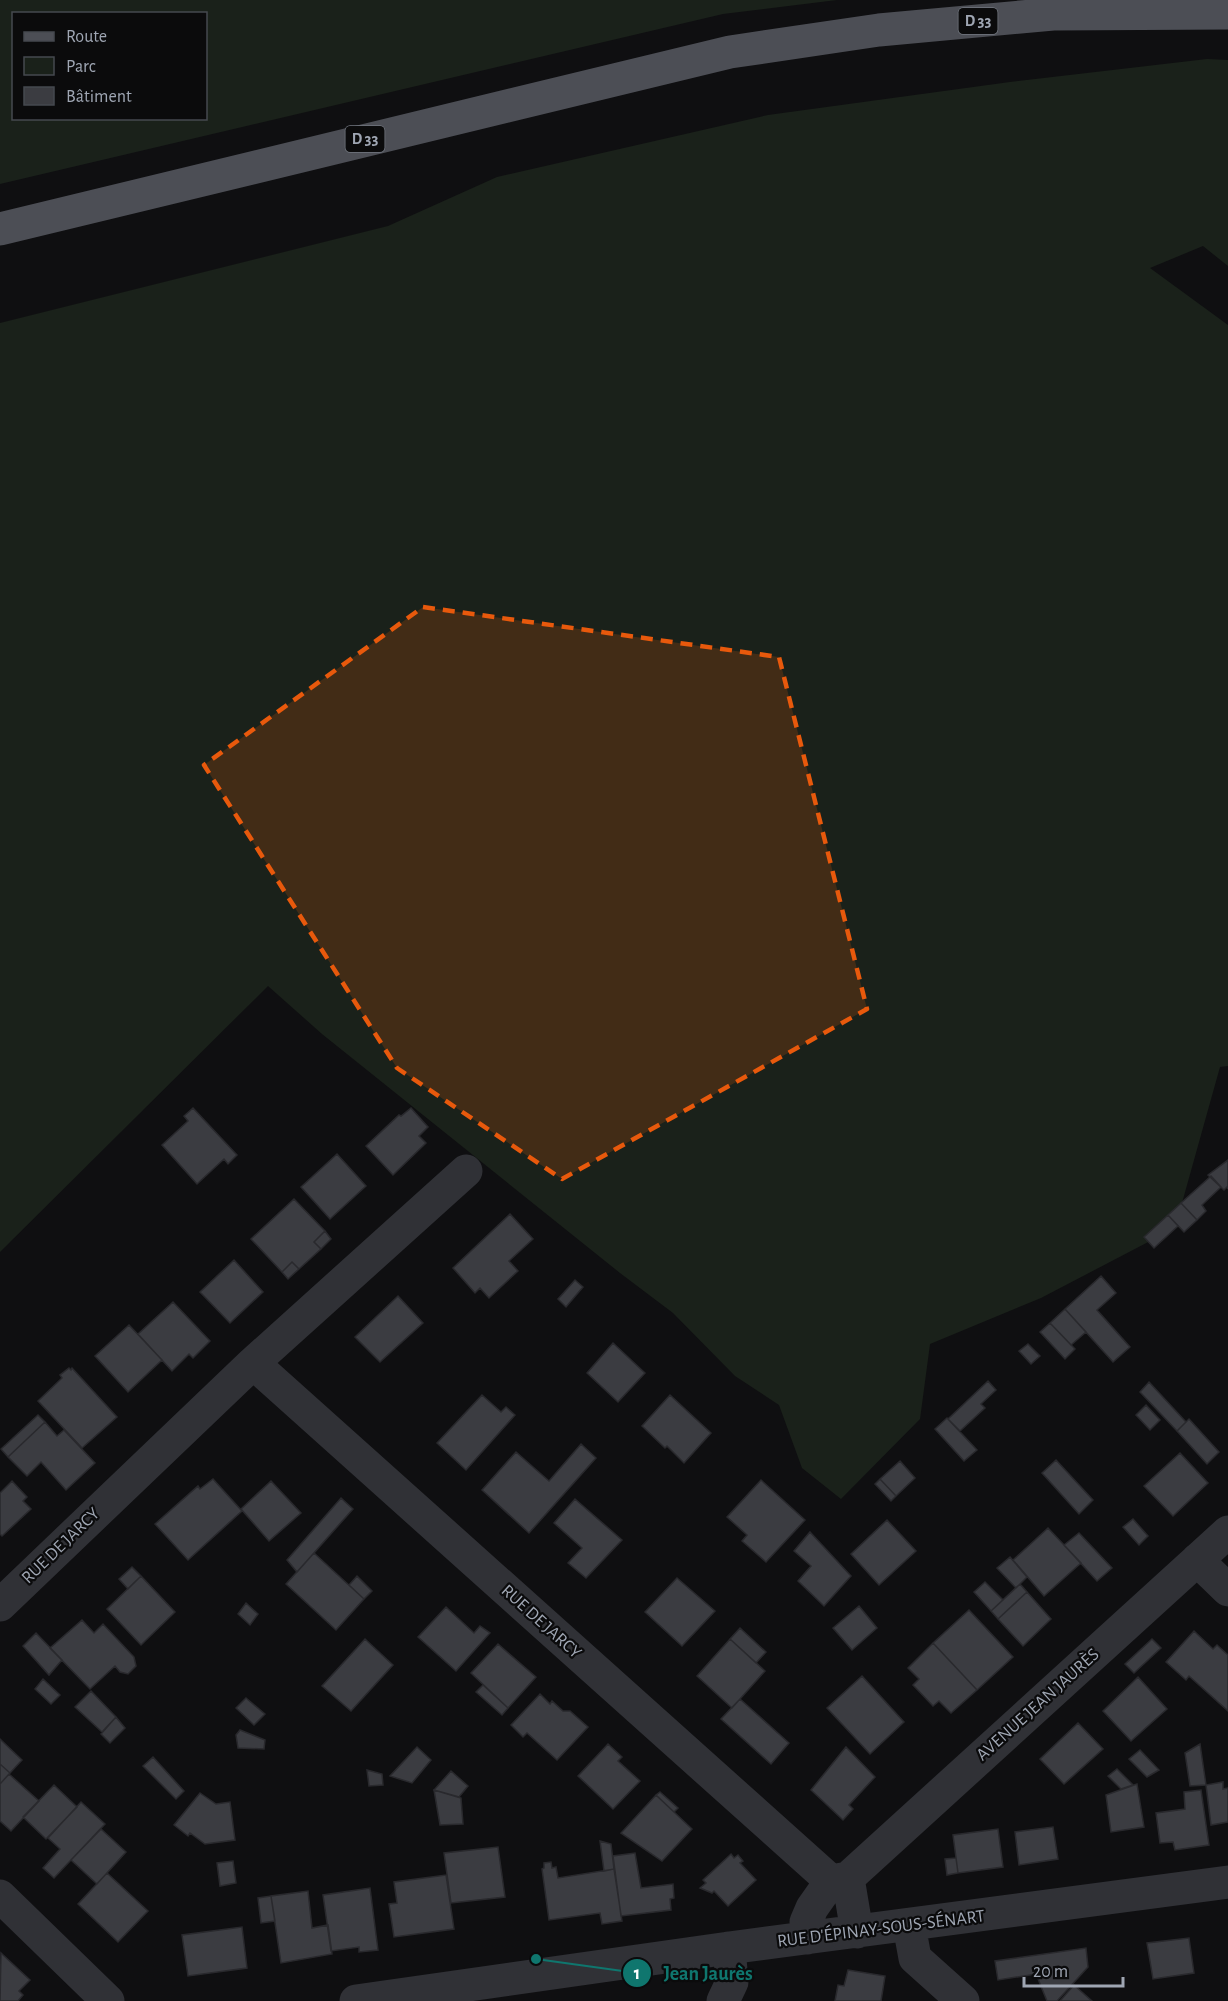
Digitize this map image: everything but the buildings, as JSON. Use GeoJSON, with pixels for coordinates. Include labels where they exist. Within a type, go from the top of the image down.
{"type":"FeatureCollection","features":[{"type":"Feature","properties":{"kind":"main road","name":"D 33"},"geometry":{"type":"LineString","coordinates":[[0,228],[730,52],[879,30],[1053,14],[1228,13]]}},
{"type":"Feature","properties":{"kind":"street","name":"RUE DE JARCY"},"geometry":{"type":"LineString","coordinates":[[0,1605],[253,1363],[466,1171]]}},
{"type":"Feature","properties":{"kind":"street","name":"RUE DE JARCY"},"geometry":{"type":"LineString","coordinates":[[253,1363],[840,1880]]}},
{"type":"Feature","properties":{"kind":"street","name":"AVENUE JEAN JAURÈS"},"geometry":{"type":"LineString","coordinates":[[808,1938],[806,1922],[812,1908],[840,1880],[1228,1532]]}},
{"type":"Feature","properties":{"kind":"street"},"geometry":{"type":"LineString","coordinates":[[1197,1560],[1228,1590]]}},
{"type":"Feature","properties":{"kind":"street"},"geometry":{"type":"LineString","coordinates":[[840,1880],[857,1932]]}},
{"type":"Feature","properties":{"kind":"street","name":"RUE D'ÉPINAY-SOUS-SÉNART"},"geometry":{"type":"LineString","coordinates":[[356,2001],[729,1948],[1228,1882]]}},
{"type":"Feature","properties":{"kind":"street"},"geometry":{"type":"LineString","coordinates":[[0,1896],[108,2001]]}},
{"type":"Feature","properties":{"kind":"street"},"geometry":{"type":"LineString","coordinates":[[909,1925],[915,1958],[963,2001]]}},
{"type":"Feature","properties":{"kind":"street"},"geometry":{"type":"LineString","coordinates":[[723,2001],[732,1982],[729,1948]]}},
{"type":"Feature","properties":{"kind":"highlighted area"},"geometry":{"type":"Polygon","coordinates":[[[423,607],[779,657],[867,1009],[562,1179],[397,1068],[204,765],[423,607]]]}},
{"type":"Feature","properties":{"kind":"green space"},"geometry":{"type":"Polygon","coordinates":[[[0,0],[837,0],[723,14],[0,184],[0,0]]]}},
{"type":"Feature","properties":{"kind":"green space"},"geometry":{"type":"Polygon","coordinates":[[[1207,59],[1228,60],[1228,266],[1203,246],[1150,268],[1228,325],[1228,1066],[1220,1067],[1175,1228],[1041,1298],[930,1344],[920,1419],[841,1499],[802,1468],[779,1405],[735,1376],[673,1313],[322,1034],[268,986],[0,1252],[0,323],[388,226],[497,177],[768,115],[1010,82],[1207,59]]]}},
{"type":"Feature","properties":{"kind":"place","name":"Jean Jaurès"},"geometry":{"type":"Point","coordinates":[536,1959]}}]}
